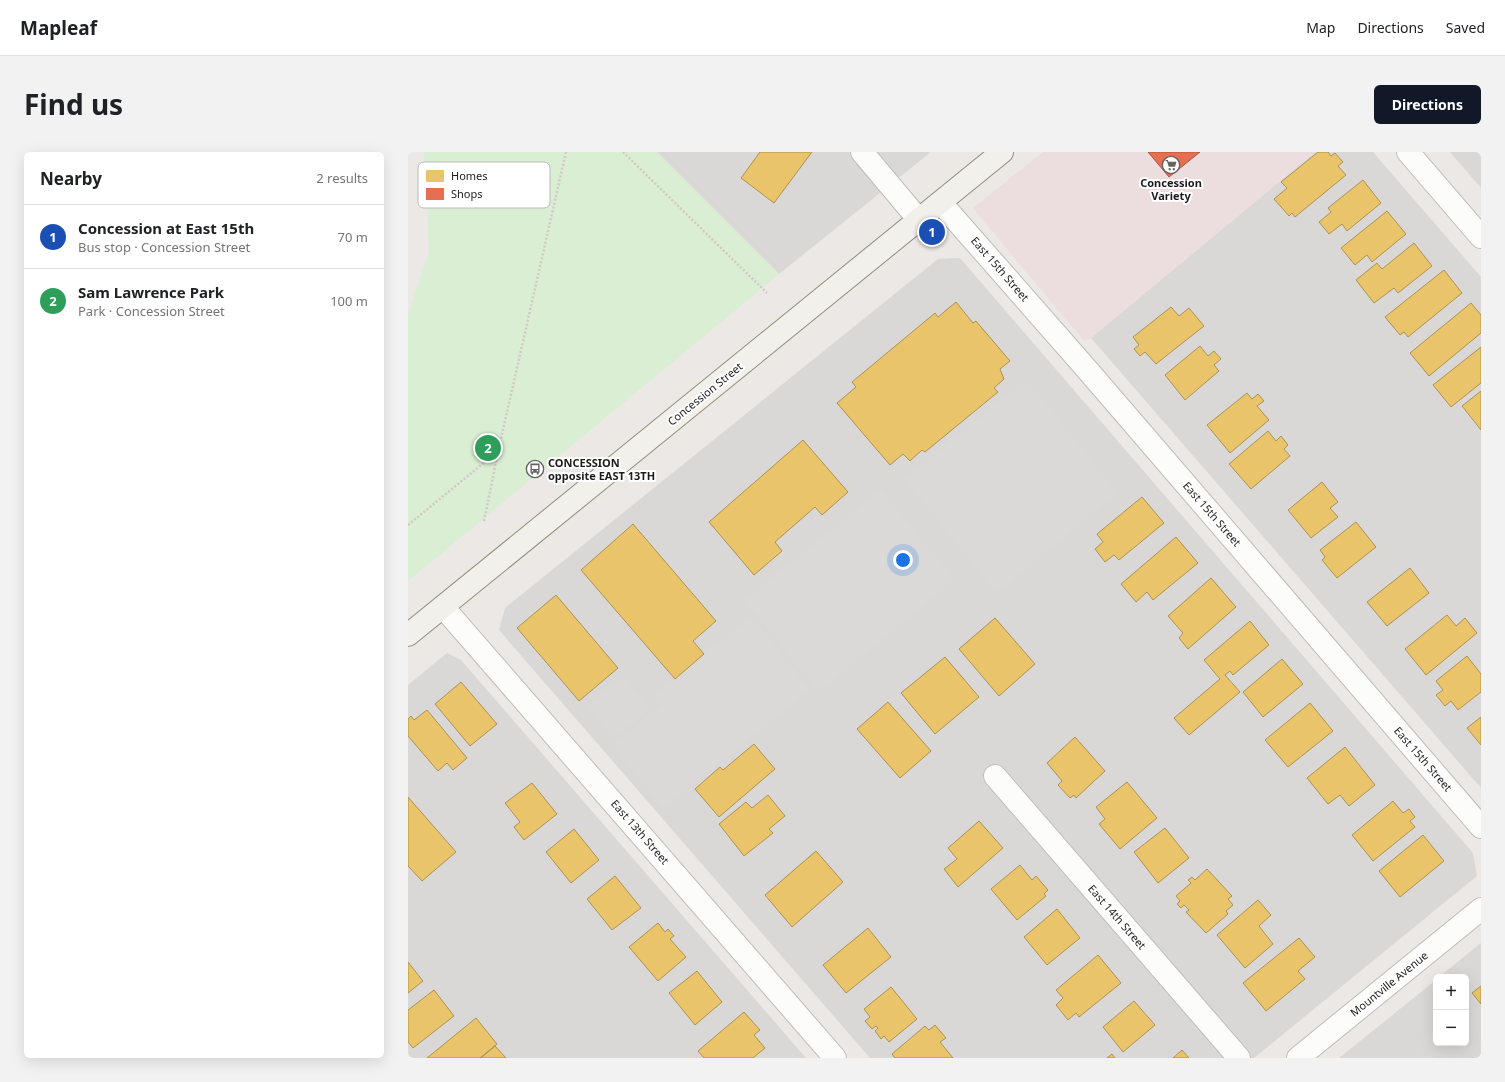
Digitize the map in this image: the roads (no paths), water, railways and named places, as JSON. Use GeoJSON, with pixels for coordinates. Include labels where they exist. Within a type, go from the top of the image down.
{"type":"FeatureCollection","features":[{"type":"Feature","properties":{"kind":"main road","name":"Concession Street"},"geometry":{"type":"LineString","coordinates":[[408,635],[1002,152]]}},
{"type":"Feature","properties":{"kind":"street"},"geometry":{"type":"LineString","coordinates":[[862,152],[919,220]]}},
{"type":"Feature","properties":{"kind":"street"},"geometry":{"type":"LineString","coordinates":[[1408,152],[1481,237]]}},
{"type":"Feature","properties":{"kind":"street","name":"East 15th Street"},"geometry":{"type":"LineString","coordinates":[[941,203],[1084,366],[1481,827]]}},
{"type":"Feature","properties":{"kind":"street","name":"East 13th Street"},"geometry":{"type":"LineString","coordinates":[[444,607],[835,1058]]}},
{"type":"Feature","properties":{"kind":"street","name":"East 14th Street"},"geometry":{"type":"LineString","coordinates":[[995,776],[1239,1058]]}},
{"type":"Feature","properties":{"kind":"street","name":"Mountville Avenue"},"geometry":{"type":"LineString","coordinates":[[1298,1058],[1481,909]]}},
{"type":"Feature","properties":{"kind":"place","name":"Concession Variety"},"geometry":{"type":"Point","coordinates":[1171,165]}},
{"type":"Feature","properties":{"kind":"place","name":"Concession at East 15th"},"geometry":{"type":"Point","coordinates":[932,232]}},
{"type":"Feature","properties":{"kind":"place","name":"Sam Lawrence Park"},"geometry":{"type":"Point","coordinates":[488,448]}},
{"type":"Feature","properties":{"kind":"place","name":"CONCESSION opposite EAST 13TH"},"geometry":{"type":"Point","coordinates":[535,469]}}]}
